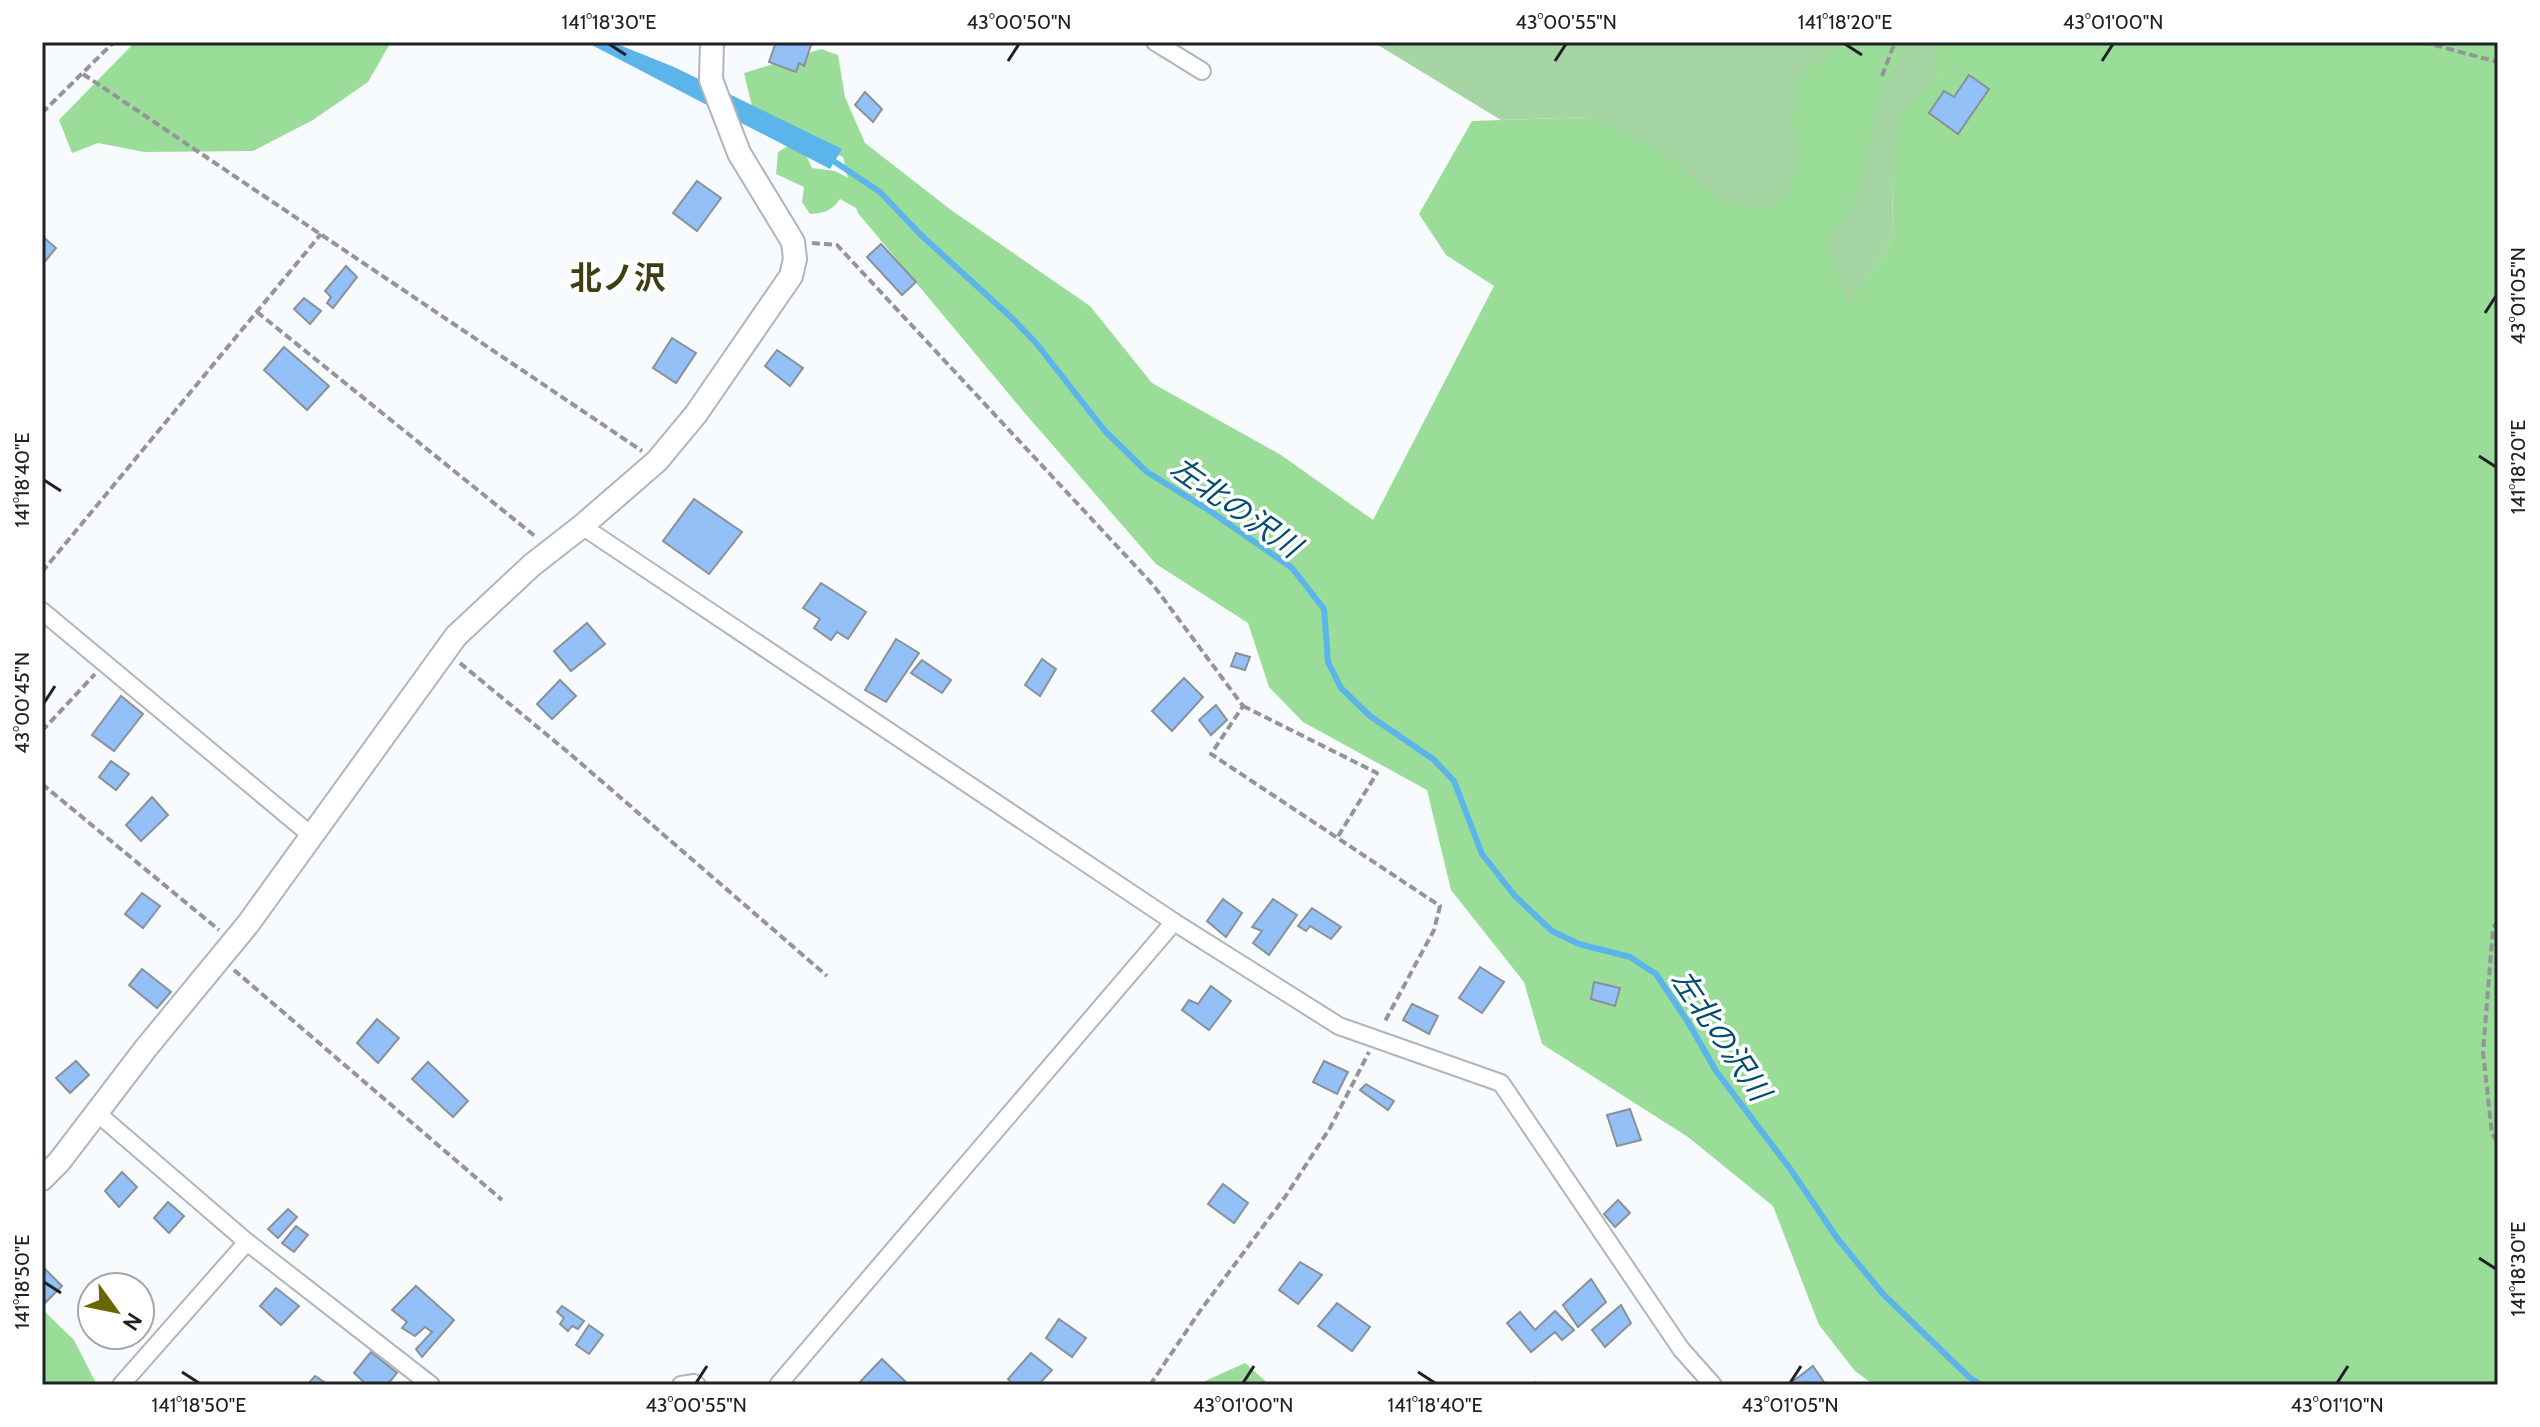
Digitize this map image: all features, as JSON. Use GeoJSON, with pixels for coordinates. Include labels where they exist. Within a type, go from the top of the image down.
{"type":"FeatureCollection","features":[{"type":"Feature","properties":{"kind":"street"},"geometry":{"type":"LineString","coordinates":[[42,1179],[59,1162],[227,950],[456,636],[550,549],[582,526],[657,461],[696,414],[791,276],[795,259],[793,242],[739,153],[714,86],[712,42]]}},
{"type":"Feature","properties":{"kind":"street"},"geometry":{"type":"LineString","coordinates":[[1155,42],[1202,71]]}},
{"type":"Feature","properties":{"kind":"street"},"geometry":{"type":"LineString","coordinates":[[582,526],[1174,922],[1339,1026],[1501,1083],[1681,1349],[1713,1385]]}},
{"type":"Feature","properties":{"kind":"street"},"geometry":{"type":"LineString","coordinates":[[42,611],[312,836]]}},
{"type":"Feature","properties":{"kind":"street"},"geometry":{"type":"LineString","coordinates":[[778,1385],[1174,922]]}},
{"type":"Feature","properties":{"kind":"street"},"geometry":{"type":"LineString","coordinates":[[97,1113],[247,1242],[431,1385]]}},
{"type":"Feature","properties":{"kind":"street"},"geometry":{"type":"LineString","coordinates":[[121,1385],[247,1242]]}},
{"type":"Feature","properties":{"kind":"street"},"geometry":{"type":"LineString","coordinates":[[681,1385],[697,1385]]}},
{"type":"Feature","properties":{"kind":"path"},"geometry":{"type":"LineString","coordinates":[[42,113],[114,42]]}},
{"type":"Feature","properties":{"kind":"path"},"geometry":{"type":"LineString","coordinates":[[1882,76],[1895,42]]}},
{"type":"Feature","properties":{"kind":"path"},"geometry":{"type":"LineString","coordinates":[[2423,42],[2498,62]]}},
{"type":"Feature","properties":{"kind":"path"},"geometry":{"type":"LineString","coordinates":[[83,74],[657,461]]}},
{"type":"Feature","properties":{"kind":"path"},"geometry":{"type":"LineString","coordinates":[[42,572],[321,234]]}},
{"type":"Feature","properties":{"kind":"path"},"geometry":{"type":"LineString","coordinates":[[793,242],[837,245],[1154,586],[1243,706],[1377,773],[1337,838]]}},
{"type":"Feature","properties":{"kind":"path"},"geometry":{"type":"LineString","coordinates":[[257,312],[550,549]]}},
{"type":"Feature","properties":{"kind":"path"},"geometry":{"type":"LineString","coordinates":[[446,651],[827,976]]}},
{"type":"Feature","properties":{"kind":"path"},"geometry":{"type":"LineString","coordinates":[[42,731],[105,663]]}},
{"type":"Feature","properties":{"kind":"path"},"geometry":{"type":"LineString","coordinates":[[1150,1385],[1330,1128],[1434,930],[1440,906],[1211,754],[1243,706]]}},
{"type":"Feature","properties":{"kind":"path"},"geometry":{"type":"LineString","coordinates":[[42,784],[502,1200]]}},
{"type":"Feature","properties":{"kind":"path"},"geometry":{"type":"LineString","coordinates":[[2498,921],[2493,928],[2483,1052],[2492,1134],[2498,1143]]}},
{"type":"Feature","properties":{"kind":"green space"},"geometry":{"type":"Polygon","coordinates":[[[135,42],[391,42],[368,82],[313,120],[253,151],[144,152],[98,143],[72,153],[59,120],[135,42]]]}},
{"type":"Feature","properties":{"kind":"green space"},"geometry":{"type":"Polygon","coordinates":[[[1373,42],[1955,42],[1892,177],[1893,238],[1848,307],[1590,117],[1501,120],[1373,42]]]}},
{"type":"Feature","properties":{"kind":"green space"},"geometry":{"type":"Polygon","coordinates":[[[1845,42],[1906,42],[1879,98],[1856,200],[1826,240],[1848,306],[1893,238],[1892,177],[1900,114],[1938,79],[1934,67],[1939,42],[2498,42],[2498,1385],[1874,1385],[1855,1371],[1819,1325],[1773,1206],[1688,1137],[1542,1044],[1524,982],[1451,890],[1427,790],[1303,722],[1269,687],[1248,623],[1156,564],[1023,411],[856,208],[840,199],[827,211],[810,214],[802,202],[804,187],[776,174],[778,152],[793,143],[804,151],[812,168],[835,171],[848,178],[843,157],[785,134],[757,127],[744,73],[821,49],[838,55],[845,97],[865,143],[951,210],[1090,306],[1152,383],[1281,455],[1373,520],[1494,286],[1446,255],[1419,214],[1472,121],[1590,117],[1665,155],[1720,202],[1766,209],[1789,191],[1801,155],[1792,126],[1798,78],[1845,42]]]}},
{"type":"Feature","properties":{"kind":"green space"},"geometry":{"type":"Polygon","coordinates":[[[42,1309],[74,1340],[76,1351],[80,1351],[97,1385],[42,1385],[42,1309]]]}},
{"type":"Feature","properties":{"kind":"green space"},"geometry":{"type":"Polygon","coordinates":[[[1245,1363],[1270,1385],[1203,1385],[1205,1381],[1245,1363]]]}},
{"type":"Feature","properties":{"kind":"water"},"geometry":{"type":"Polygon","coordinates":[[[586,42],[612,42],[674,67],[842,149],[830,169],[586,42]]]}},
{"type":"Feature","properties":{"kind":"building"},"geometry":{"type":"Polygon","coordinates":[[[776,42],[812,42],[804,66],[799,63],[796,72],[769,62],[776,42]]]}},
{"type":"Feature","properties":{"kind":"building"},"geometry":{"type":"Polygon","coordinates":[[[1969,75],[1989,89],[1958,134],[1929,113],[1944,91],[1954,97],[1969,75]]]}},
{"type":"Feature","properties":{"kind":"building"},"geometry":{"type":"Polygon","coordinates":[[[865,92],[882,109],[873,122],[855,105],[865,92]]]}},
{"type":"Feature","properties":{"kind":"building"},"geometry":{"type":"Polygon","coordinates":[[[697,181],[721,198],[697,231],[673,213],[697,181]]]}},
{"type":"Feature","properties":{"kind":"building"},"geometry":{"type":"Polygon","coordinates":[[[42,236],[56,248],[42,265],[42,236]]]}},
{"type":"Feature","properties":{"kind":"building"},"geometry":{"type":"Polygon","coordinates":[[[881,244],[916,282],[902,295],[867,257],[881,244]]]}},
{"type":"Feature","properties":{"kind":"building"},"geometry":{"type":"Polygon","coordinates":[[[346,266],[357,277],[333,308],[327,303],[331,297],[325,291],[346,266]]]}},
{"type":"Feature","properties":{"kind":"building"},"geometry":{"type":"Polygon","coordinates":[[[304,298],[321,311],[310,324],[294,309],[304,298]]]}},
{"type":"Feature","properties":{"kind":"building"},"geometry":{"type":"Polygon","coordinates":[[[672,338],[696,353],[676,383],[653,368],[672,338]]]}},
{"type":"Feature","properties":{"kind":"building"},"geometry":{"type":"Polygon","coordinates":[[[284,347],[329,386],[307,410],[264,370],[284,347]]]}},
{"type":"Feature","properties":{"kind":"building"},"geometry":{"type":"Polygon","coordinates":[[[777,350],[803,368],[790,386],[765,366],[777,350]]]}},
{"type":"Feature","properties":{"kind":"building"},"geometry":{"type":"Polygon","coordinates":[[[694,499],[742,532],[709,574],[663,541],[694,499]]]}},
{"type":"Feature","properties":{"kind":"building"},"geometry":{"type":"Polygon","coordinates":[[[821,583],[866,612],[848,639],[837,632],[831,640],[814,628],[820,619],[803,608],[821,583]]]}},
{"type":"Feature","properties":{"kind":"building"},"geometry":{"type":"Polygon","coordinates":[[[587,623],[605,644],[571,671],[554,651],[587,623]]]}},
{"type":"Feature","properties":{"kind":"building"},"geometry":{"type":"Polygon","coordinates":[[[896,639],[919,653],[886,702],[865,690],[896,639]]]}},
{"type":"Feature","properties":{"kind":"building"},"geometry":{"type":"Polygon","coordinates":[[[1236,653],[1250,657],[1245,670],[1231,666],[1236,653]]]}},
{"type":"Feature","properties":{"kind":"building"},"geometry":{"type":"Polygon","coordinates":[[[1042,659],[1056,669],[1040,696],[1025,685],[1042,659]]]}},
{"type":"Feature","properties":{"kind":"building"},"geometry":{"type":"Polygon","coordinates":[[[922,660],[951,680],[942,693],[911,673],[922,660]]]}},
{"type":"Feature","properties":{"kind":"building"},"geometry":{"type":"Polygon","coordinates":[[[1184,678],[1203,697],[1172,731],[1152,711],[1184,678]]]}},
{"type":"Feature","properties":{"kind":"building"},"geometry":{"type":"Polygon","coordinates":[[[560,680],[576,696],[552,719],[537,704],[560,680]]]}},
{"type":"Feature","properties":{"kind":"building"},"geometry":{"type":"Polygon","coordinates":[[[121,696],[143,714],[114,751],[92,735],[121,696]]]}},
{"type":"Feature","properties":{"kind":"building"},"geometry":{"type":"Polygon","coordinates":[[[1216,705],[1227,720],[1211,735],[1199,720],[1216,705]]]}},
{"type":"Feature","properties":{"kind":"building"},"geometry":{"type":"Polygon","coordinates":[[[111,761],[129,774],[116,790],[99,777],[111,761]]]}},
{"type":"Feature","properties":{"kind":"building"},"geometry":{"type":"Polygon","coordinates":[[[152,797],[168,815],[141,841],[126,825],[152,797]]]}},
{"type":"Feature","properties":{"kind":"building"},"geometry":{"type":"Polygon","coordinates":[[[142,893],[160,906],[143,928],[125,914],[142,893]]]}},
{"type":"Feature","properties":{"kind":"building"},"geometry":{"type":"Polygon","coordinates":[[[1223,899],[1242,913],[1226,937],[1207,921],[1223,899]]]}},
{"type":"Feature","properties":{"kind":"building"},"geometry":{"type":"Polygon","coordinates":[[[1273,899],[1297,915],[1269,955],[1253,943],[1262,931],[1252,927],[1273,899]]]}},
{"type":"Feature","properties":{"kind":"building"},"geometry":{"type":"Polygon","coordinates":[[[1312,908],[1341,927],[1331,939],[1310,926],[1306,931],[1298,926],[1312,908]]]}},
{"type":"Feature","properties":{"kind":"building"},"geometry":{"type":"Polygon","coordinates":[[[1480,967],[1504,982],[1482,1013],[1459,998],[1480,967]]]}},
{"type":"Feature","properties":{"kind":"building"},"geometry":{"type":"Polygon","coordinates":[[[142,969],[171,992],[157,1008],[129,985],[142,969]]]}},
{"type":"Feature","properties":{"kind":"building"},"geometry":{"type":"Polygon","coordinates":[[[1594,982],[1620,988],[1615,1006],[1591,999],[1594,982]]]}},
{"type":"Feature","properties":{"kind":"building"},"geometry":{"type":"Polygon","coordinates":[[[1211,986],[1231,1001],[1209,1030],[1182,1010],[1189,1000],[1198,1004],[1211,986]]]}},
{"type":"Feature","properties":{"kind":"building"},"geometry":{"type":"Polygon","coordinates":[[[1412,1004],[1438,1016],[1429,1034],[1403,1020],[1412,1004]]]}},
{"type":"Feature","properties":{"kind":"building"},"geometry":{"type":"Polygon","coordinates":[[[377,1019],[399,1038],[378,1063],[357,1043],[377,1019]]]}},
{"type":"Feature","properties":{"kind":"building"},"geometry":{"type":"Polygon","coordinates":[[[76,1061],[89,1075],[70,1093],[56,1078],[76,1061]]]}},
{"type":"Feature","properties":{"kind":"building"},"geometry":{"type":"Polygon","coordinates":[[[1324,1061],[1348,1072],[1337,1094],[1313,1082],[1324,1061]]]}},
{"type":"Feature","properties":{"kind":"building"},"geometry":{"type":"Polygon","coordinates":[[[428,1062],[468,1101],[453,1117],[412,1079],[428,1062]]]}},
{"type":"Feature","properties":{"kind":"building"},"geometry":{"type":"Polygon","coordinates":[[[1366,1084],[1394,1101],[1388,1110],[1360,1090],[1366,1084]]]}},
{"type":"Feature","properties":{"kind":"building"},"geometry":{"type":"Polygon","coordinates":[[[1630,1109],[1641,1140],[1617,1146],[1607,1115],[1630,1109]]]}},
{"type":"Feature","properties":{"kind":"building"},"geometry":{"type":"Polygon","coordinates":[[[122,1172],[137,1187],[119,1207],[105,1191],[122,1172]]]}},
{"type":"Feature","properties":{"kind":"building"},"geometry":{"type":"Polygon","coordinates":[[[1223,1184],[1248,1203],[1234,1223],[1208,1204],[1223,1184]]]}},
{"type":"Feature","properties":{"kind":"building"},"geometry":{"type":"Polygon","coordinates":[[[1618,1200],[1630,1213],[1615,1227],[1604,1214],[1618,1200]]]}},
{"type":"Feature","properties":{"kind":"building"},"geometry":{"type":"Polygon","coordinates":[[[168,1202],[184,1216],[169,1233],[154,1218],[168,1202]]]}},
{"type":"Feature","properties":{"kind":"building"},"geometry":{"type":"Polygon","coordinates":[[[288,1209],[297,1217],[278,1238],[268,1229],[288,1209]]]}},
{"type":"Feature","properties":{"kind":"building"},"geometry":{"type":"Polygon","coordinates":[[[296,1226],[308,1235],[294,1252],[282,1243],[296,1226]]]}},
{"type":"Feature","properties":{"kind":"building"},"geometry":{"type":"Polygon","coordinates":[[[1300,1262],[1322,1275],[1298,1304],[1279,1290],[1300,1262]]]}},
{"type":"Feature","properties":{"kind":"building"},"geometry":{"type":"Polygon","coordinates":[[[44,1268],[62,1286],[42,1306],[42,1270],[44,1268]]]}},
{"type":"Feature","properties":{"kind":"building"},"geometry":{"type":"Polygon","coordinates":[[[1591,1279],[1606,1302],[1578,1327],[1563,1305],[1591,1279]]]}},
{"type":"Feature","properties":{"kind":"building"},"geometry":{"type":"Polygon","coordinates":[[[416,1286],[454,1320],[422,1357],[416,1349],[432,1332],[425,1327],[415,1336],[402,1328],[407,1322],[392,1310],[416,1286]]]}},
{"type":"Feature","properties":{"kind":"building"},"geometry":{"type":"Polygon","coordinates":[[[276,1288],[299,1306],[281,1325],[260,1306],[276,1288]]]}},
{"type":"Feature","properties":{"kind":"building"},"geometry":{"type":"Polygon","coordinates":[[[1337,1303],[1370,1327],[1352,1351],[1318,1326],[1337,1303]]]}},
{"type":"Feature","properties":{"kind":"building"},"geometry":{"type":"Polygon","coordinates":[[[1621,1305],[1631,1323],[1605,1347],[1592,1330],[1621,1305]]]}},
{"type":"Feature","properties":{"kind":"building"},"geometry":{"type":"Polygon","coordinates":[[[562,1306],[584,1321],[578,1329],[572,1326],[568,1331],[560,1324],[564,1318],[557,1312],[562,1306]]]}},
{"type":"Feature","properties":{"kind":"building"},"geometry":{"type":"Polygon","coordinates":[[[1555,1311],[1574,1330],[1562,1340],[1555,1332],[1531,1352],[1507,1323],[1520,1312],[1535,1330],[1555,1311]]]}},
{"type":"Feature","properties":{"kind":"building"},"geometry":{"type":"Polygon","coordinates":[[[1059,1319],[1086,1338],[1072,1357],[1046,1338],[1059,1319]]]}},
{"type":"Feature","properties":{"kind":"building"},"geometry":{"type":"Polygon","coordinates":[[[589,1325],[603,1335],[589,1354],[576,1345],[589,1325]]]}},
{"type":"Feature","properties":{"kind":"building"},"geometry":{"type":"Polygon","coordinates":[[[371,1352],[397,1373],[387,1385],[367,1385],[354,1373],[371,1352]]]}},
{"type":"Feature","properties":{"kind":"building"},"geometry":{"type":"Polygon","coordinates":[[[1031,1353],[1052,1370],[1038,1385],[1014,1385],[1008,1379],[1031,1353]]]}},
{"type":"Feature","properties":{"kind":"building"},"geometry":{"type":"Polygon","coordinates":[[[882,1359],[909,1385],[857,1385],[882,1359]]]}},
{"type":"Feature","properties":{"kind":"building"},"geometry":{"type":"Polygon","coordinates":[[[1813,1366],[1826,1385],[1788,1385],[1813,1366]]]}},
{"type":"Feature","properties":{"kind":"building"},"geometry":{"type":"Polygon","coordinates":[[[315,1376],[329,1385],[307,1385],[315,1376]]]}},
{"type":"Feature","properties":{"kind":"waterway","name":"左北の沢川"},"geometry":{"type":"LineString","coordinates":[[829,158],[880,192],[921,235],[1014,320],[1036,343],[1105,431],[1147,472],[1292,568],[1324,609],[1328,662],[1341,688],[1370,716],[1433,759],[1454,781],[1482,854],[1515,896],[1552,931],[1579,944],[1630,957],[1656,974],[1716,1071],[1791,1170],[1837,1238],[1883,1294],[1981,1385]]}},
{"type":"Feature","properties":{"kind":"district","name":"北ノ沢"},"geometry":{"type":"Point","coordinates":[618,277]}}]}
